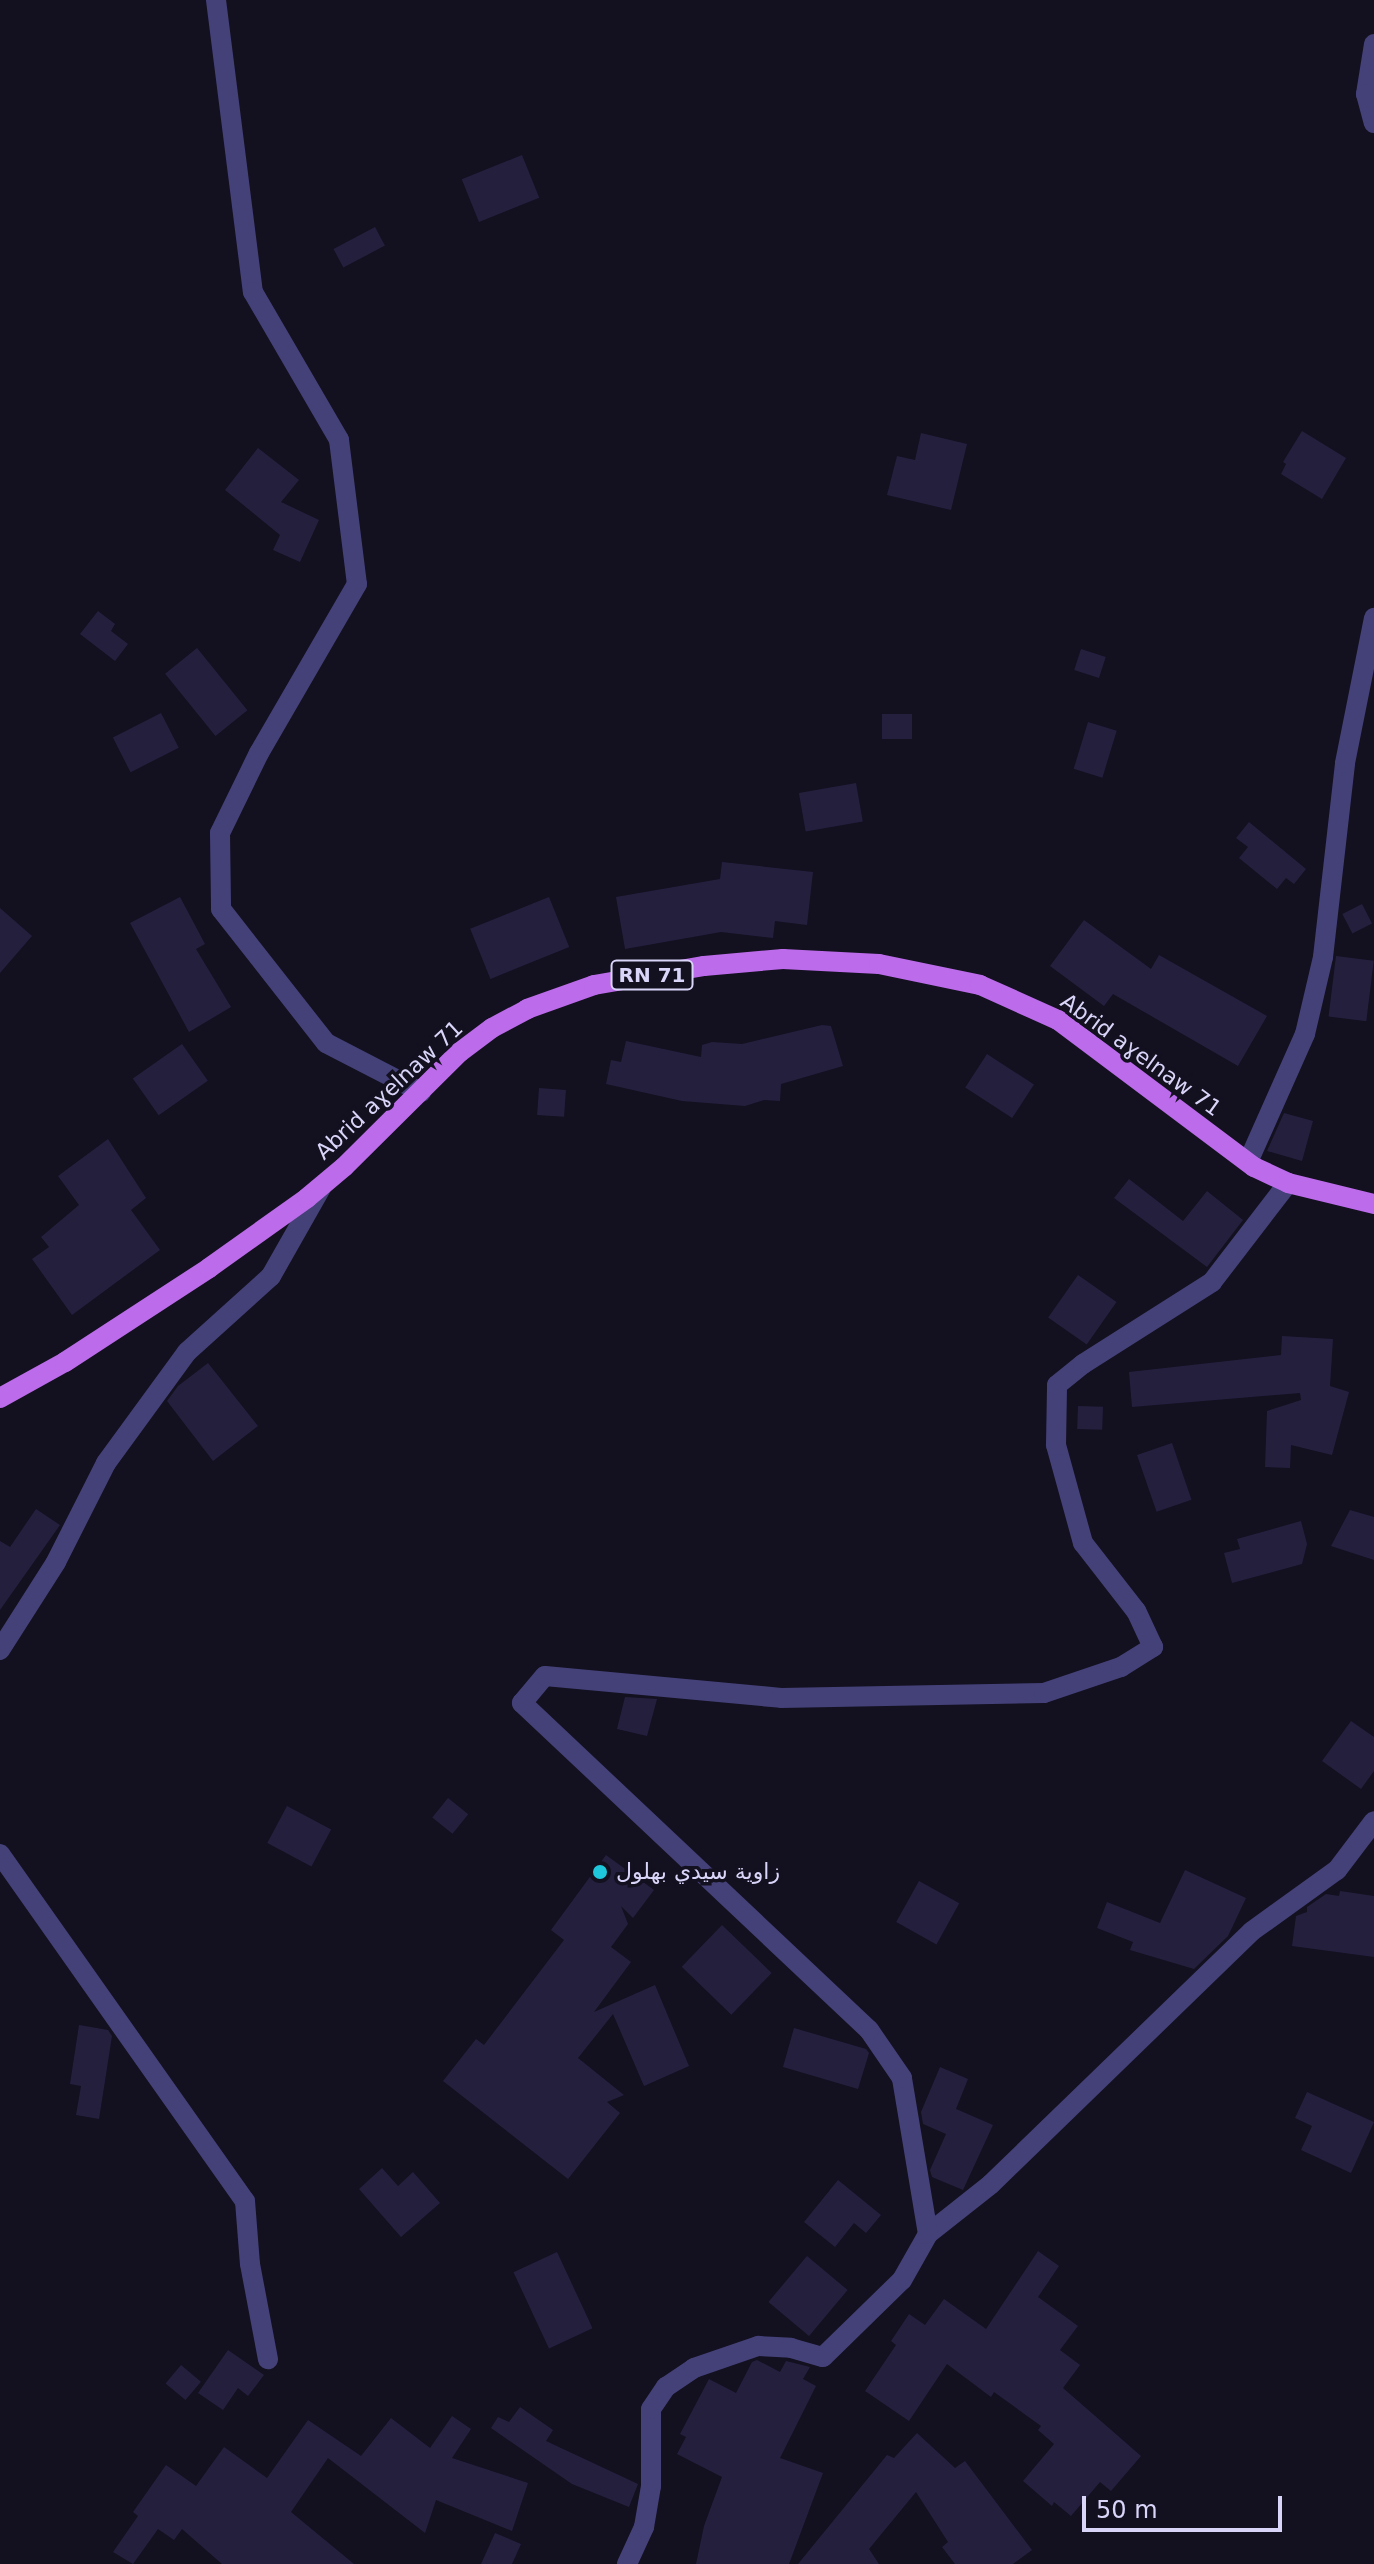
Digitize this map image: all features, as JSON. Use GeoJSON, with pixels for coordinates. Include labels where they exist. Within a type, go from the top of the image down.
{"type":"FeatureCollection","features":[{"type":"Feature","properties":{"kind":"main road","name":"Abrid aɣelnaw 71"},"geometry":{"type":"LineString","coordinates":[[0,1398],[43,1376],[209,1268],[323,1184],[460,1052],[492,1028],[527,1009],[594,985],[704,966],[783,959],[879,964],[980,985],[1027,1003],[1090,1041],[1248,1162],[1288,1183],[1374,1204]]}},
{"type":"Feature","properties":{"kind":"street"},"geometry":{"type":"LineString","coordinates":[[216,0],[253,292],[339,440],[357,584],[259,753],[220,833],[221,909],[326,1043],[421,1092]]}},
{"type":"Feature","properties":{"kind":"street"},"geometry":{"type":"LineString","coordinates":[[1374,44],[1366,94],[1374,123]]}},
{"type":"Feature","properties":{"kind":"street"},"geometry":{"type":"LineString","coordinates":[[1248,1162],[1305,1034],[1323,957],[1345,763],[1374,618]]}},
{"type":"Feature","properties":{"kind":"street"},"geometry":{"type":"LineString","coordinates":[[928,2234],[902,2078],[869,2030],[522,1703],[545,1676],[781,1698],[1044,1693],[1121,1667],[1153,1647],[1136,1611],[1083,1543],[1056,1445],[1057,1385],[1083,1364],[1212,1282],[1288,1183]]}},
{"type":"Feature","properties":{"kind":"street"},"geometry":{"type":"LineString","coordinates":[[0,1650],[56,1562],[106,1463],[187,1352],[271,1276],[323,1184]]}},
{"type":"Feature","properties":{"kind":"street"},"geometry":{"type":"LineString","coordinates":[[627,2564],[644,2527],[651,2486],[651,2409],[666,2387],[694,2368],[758,2346],[791,2348],[823,2357],[902,2280],[928,2234],[991,2184],[1252,1931],[1337,1870],[1374,1821]]}},
{"type":"Feature","properties":{"kind":"street"},"geometry":{"type":"LineString","coordinates":[[0,1854],[245,2201],[250,2264],[268,2359]]}},
{"type":"Feature","properties":{"kind":"building"},"geometry":{"type":"Polygon","coordinates":[[[522,155],[539,198],[479,222],[462,179],[522,155]]]}},
{"type":"Feature","properties":{"kind":"building"},"geometry":{"type":"Polygon","coordinates":[[[375,227],[385,246],[343,268],[334,249],[375,227]]]}},
{"type":"Feature","properties":{"kind":"building"},"geometry":{"type":"Polygon","coordinates":[[[1302,431],[1346,458],[1322,499],[1281,474],[1286,464],[1283,462],[1302,431]]]}},
{"type":"Feature","properties":{"kind":"building"},"geometry":{"type":"Polygon","coordinates":[[[921,433],[967,444],[951,510],[887,495],[897,456],[915,460],[921,433]]]}},
{"type":"Feature","properties":{"kind":"building"},"geometry":{"type":"Polygon","coordinates":[[[258,448],[299,480],[281,502],[319,520],[300,562],[273,550],[280,535],[225,490],[258,448]]]}},
{"type":"Feature","properties":{"kind":"building"},"geometry":{"type":"Polygon","coordinates":[[[98,611],[115,624],[111,631],[128,644],[115,661],[80,634],[98,611]]]}},
{"type":"Feature","properties":{"kind":"building"},"geometry":{"type":"Polygon","coordinates":[[[197,648],[247,710],[215,736],[165,674],[197,648]]]}},
{"type":"Feature","properties":{"kind":"building"},"geometry":{"type":"Polygon","coordinates":[[[1081,649],[1106,657],[1099,678],[1074,670],[1081,649]]]}},
{"type":"Feature","properties":{"kind":"building"},"geometry":{"type":"Polygon","coordinates":[[[161,713],[179,748],[131,772],[113,738],[161,713]]]}},
{"type":"Feature","properties":{"kind":"building"},"geometry":{"type":"Polygon","coordinates":[[[882,714],[912,714],[912,739],[882,739],[882,714]]]}},
{"type":"Feature","properties":{"kind":"building"},"geometry":{"type":"Polygon","coordinates":[[[1088,722],[1117,731],[1102,778],[1074,769],[1088,722]]]}},
{"type":"Feature","properties":{"kind":"building"},"geometry":{"type":"Polygon","coordinates":[[[856,783],[863,821],[806,831],[799,793],[856,783]]]}},
{"type":"Feature","properties":{"kind":"building"},"geometry":{"type":"Polygon","coordinates":[[[1249,822],[1306,869],[1294,884],[1286,878],[1277,889],[1239,858],[1248,847],[1236,838],[1249,822]]]}},
{"type":"Feature","properties":{"kind":"building"},"geometry":{"type":"Polygon","coordinates":[[[722,862],[813,872],[807,925],[775,921],[773,938],[721,932],[625,949],[616,897],[720,879],[722,862]]]}},
{"type":"Feature","properties":{"kind":"building"},"geometry":{"type":"Polygon","coordinates":[[[180,897],[205,944],[196,949],[231,1007],[189,1032],[130,923],[180,897]]]}},
{"type":"Feature","properties":{"kind":"building"},"geometry":{"type":"Polygon","coordinates":[[[549,897],[569,947],[490,979],[470,929],[549,897]]]}},
{"type":"Feature","properties":{"kind":"building"},"geometry":{"type":"Polygon","coordinates":[[[1362,904],[1372,924],[1352,934],[1342,914],[1362,904]]]}},
{"type":"Feature","properties":{"kind":"building"},"geometry":{"type":"Polygon","coordinates":[[[0,908],[32,936],[0,973],[0,908]]]}},
{"type":"Feature","properties":{"kind":"building"},"geometry":{"type":"Polygon","coordinates":[[[1084,920],[1151,969],[1159,955],[1267,1016],[1238,1066],[1113,994],[1104,1006],[1050,966],[1084,920]]]}},
{"type":"Feature","properties":{"kind":"building"},"geometry":{"type":"Polygon","coordinates":[[[1336,956],[1374,961],[1366,1021],[1329,1017],[1336,956]]]}},
{"type":"Feature","properties":{"kind":"building"},"geometry":{"type":"Polygon","coordinates":[[[822,1025],[831,1026],[843,1066],[781,1084],[780,1101],[764,1100],[745,1106],[682,1101],[606,1084],[611,1060],[621,1062],[626,1041],[701,1057],[702,1045],[712,1042],[742,1044],[822,1025]]]}},
{"type":"Feature","properties":{"kind":"building"},"geometry":{"type":"Polygon","coordinates":[[[182,1044],[208,1081],[159,1115],[133,1078],[182,1044]]]}},
{"type":"Feature","properties":{"kind":"building"},"geometry":{"type":"Polygon","coordinates":[[[987,1054],[1034,1084],[1012,1118],[965,1088],[987,1054]]]}},
{"type":"Feature","properties":{"kind":"building"},"geometry":{"type":"Polygon","coordinates":[[[539,1088],[566,1090],[564,1117],[537,1115],[539,1088]]]}},
{"type":"Feature","properties":{"kind":"building"},"geometry":{"type":"Polygon","coordinates":[[[1284,1113],[1313,1121],[1302,1161],[1267,1151],[1284,1113]]]}},
{"type":"Feature","properties":{"kind":"building"},"geometry":{"type":"Polygon","coordinates":[[[108,1139],[146,1198],[131,1210],[160,1250],[72,1315],[32,1259],[49,1247],[41,1237],[79,1205],[58,1176],[108,1139]]]}},
{"type":"Feature","properties":{"kind":"building"},"geometry":{"type":"Polygon","coordinates":[[[1129,1179],[1183,1221],[1207,1191],[1243,1220],[1207,1267],[1114,1198],[1129,1179]]]}},
{"type":"Feature","properties":{"kind":"building"},"geometry":{"type":"Polygon","coordinates":[[[1078,1275],[1117,1302],[1087,1345],[1048,1318],[1078,1275]]]}},
{"type":"Feature","properties":{"kind":"building"},"geometry":{"type":"Polygon","coordinates":[[[1282,1336],[1333,1339],[1330,1386],[1349,1392],[1332,1455],[1291,1445],[1290,1468],[1265,1467],[1267,1411],[1301,1400],[1300,1393],[1132,1407],[1129,1372],[1281,1355],[1282,1336]]]}},
{"type":"Feature","properties":{"kind":"building"},"geometry":{"type":"Polygon","coordinates":[[[208,1363],[258,1426],[213,1461],[167,1401],[178,1386],[208,1363]]]}},
{"type":"Feature","properties":{"kind":"building"},"geometry":{"type":"Polygon","coordinates":[[[1078,1406],[1103,1407],[1102,1430],[1077,1429],[1078,1406]]]}},
{"type":"Feature","properties":{"kind":"building"},"geometry":{"type":"Polygon","coordinates":[[[1172,1443],[1192,1500],[1157,1512],[1137,1455],[1172,1443]]]}},
{"type":"Feature","properties":{"kind":"building"},"geometry":{"type":"Polygon","coordinates":[[[36,1509],[60,1525],[0,1610],[0,1541],[10,1547],[36,1509]]]}},
{"type":"Feature","properties":{"kind":"building"},"geometry":{"type":"Polygon","coordinates":[[[1350,1510],[1374,1517],[1374,1560],[1331,1546],[1350,1510]]]}},
{"type":"Feature","properties":{"kind":"building"},"geometry":{"type":"Polygon","coordinates":[[[1301,1521],[1307,1544],[1302,1564],[1232,1583],[1224,1553],[1240,1549],[1237,1539],[1301,1521]]]}},
{"type":"Feature","properties":{"kind":"building"},"geometry":{"type":"Polygon","coordinates":[[[625,1697],[657,1699],[647,1736],[617,1729],[625,1697]]]}},
{"type":"Feature","properties":{"kind":"building"},"geometry":{"type":"Polygon","coordinates":[[[1351,1721],[1374,1737],[1374,1771],[1361,1789],[1322,1761],[1351,1721]]]}},
{"type":"Feature","properties":{"kind":"building"},"geometry":{"type":"Polygon","coordinates":[[[448,1798],[468,1814],[452,1834],[432,1817],[448,1798]]]}},
{"type":"Feature","properties":{"kind":"building"},"geometry":{"type":"Polygon","coordinates":[[[287,1806],[331,1829],[311,1867],[267,1843],[287,1806]]]}},
{"type":"Feature","properties":{"kind":"building"},"geometry":{"type":"Polygon","coordinates":[[[606,1855],[654,1890],[633,1918],[621,1906],[628,1924],[611,1947],[631,1962],[594,2012],[655,1985],[689,2066],[644,2086],[613,2014],[578,2058],[624,2095],[607,2102],[620,2113],[568,2179],[443,2081],[476,2039],[484,2045],[564,1940],[551,1930],[606,1855]]]}},
{"type":"Feature","properties":{"kind":"building"},"geometry":{"type":"Polygon","coordinates":[[[1185,1870],[1246,1898],[1228,1936],[1194,1969],[1130,1950],[1133,1942],[1097,1928],[1107,1902],[1160,1923],[1185,1870]]]}},
{"type":"Feature","properties":{"kind":"building"},"geometry":{"type":"Polygon","coordinates":[[[919,1881],[959,1903],[936,1944],[896,1922],[919,1881]]]}},
{"type":"Feature","properties":{"kind":"building"},"geometry":{"type":"Polygon","coordinates":[[[1340,1891],[1374,1896],[1374,1957],[1292,1946],[1296,1916],[1307,1912],[1307,1907],[1326,1894],[1339,1896],[1340,1891]]]}},
{"type":"Feature","properties":{"kind":"building"},"geometry":{"type":"Polygon","coordinates":[[[722,1925],[772,1973],[731,2015],[682,1967],[722,1925]]]}},
{"type":"Feature","properties":{"kind":"building"},"geometry":{"type":"Polygon","coordinates":[[[79,2025],[108,2030],[112,2036],[99,2119],[76,2115],[81,2086],[70,2084],[79,2025]]]}},
{"type":"Feature","properties":{"kind":"building"},"geometry":{"type":"Polygon","coordinates":[[[794,2028],[866,2049],[869,2053],[858,2089],[783,2067],[794,2028]]]}},
{"type":"Feature","properties":{"kind":"building"},"geometry":{"type":"Polygon","coordinates":[[[940,2067],[968,2079],[956,2109],[993,2125],[963,2190],[932,2177],[930,2170],[946,2134],[923,2124],[921,2112],[940,2067]]]}},
{"type":"Feature","properties":{"kind":"building"},"geometry":{"type":"Polygon","coordinates":[[[1307,2092],[1374,2122],[1351,2173],[1301,2150],[1312,2126],[1295,2118],[1307,2092]]]}},
{"type":"Feature","properties":{"kind":"building"},"geometry":{"type":"Polygon","coordinates":[[[382,2168],[398,2186],[413,2172],[440,2203],[401,2237],[359,2189],[382,2168]]]}},
{"type":"Feature","properties":{"kind":"building"},"geometry":{"type":"Polygon","coordinates":[[[838,2180],[881,2215],[866,2233],[854,2223],[835,2247],[804,2222],[838,2180]]]}},
{"type":"Feature","properties":{"kind":"building"},"geometry":{"type":"Polygon","coordinates":[[[1038,2251],[1059,2266],[1038,2297],[1078,2326],[1060,2350],[1080,2365],[1063,2388],[1141,2456],[1111,2491],[1100,2482],[1071,2516],[1054,2502],[1052,2506],[1023,2481],[1054,2444],[1038,2430],[1041,2426],[994,2392],[991,2397],[947,2364],[909,2421],[865,2391],[896,2345],[891,2341],[909,2314],[925,2325],[944,2299],[986,2329],[1038,2251]]]}},
{"type":"Feature","properties":{"kind":"building"},"geometry":{"type":"Polygon","coordinates":[[[557,2252],[592,2328],[549,2348],[513,2272],[557,2252]]]}},
{"type":"Feature","properties":{"kind":"building"},"geometry":{"type":"Polygon","coordinates":[[[807,2256],[848,2290],[809,2336],[768,2302],[807,2256]]]}},
{"type":"Feature","properties":{"kind":"building"},"geometry":{"type":"Polygon","coordinates":[[[228,2350],[264,2375],[248,2396],[238,2388],[223,2410],[198,2393],[228,2350]]]}},
{"type":"Feature","properties":{"kind":"building"},"geometry":{"type":"Polygon","coordinates":[[[757,2360],[780,2372],[786,2361],[810,2367],[803,2379],[816,2386],[780,2458],[823,2473],[789,2564],[696,2564],[704,2526],[722,2477],[677,2454],[686,2437],[680,2434],[709,2379],[736,2393],[752,2362],[757,2360]]]}},
{"type":"Feature","properties":{"kind":"building"},"geometry":{"type":"Polygon","coordinates":[[[181,2365],[201,2382],[185,2400],[166,2383],[181,2365]]]}},
{"type":"Feature","properties":{"kind":"building"},"geometry":{"type":"Polygon","coordinates":[[[520,2407],[553,2430],[546,2441],[638,2484],[629,2507],[572,2484],[491,2428],[498,2417],[509,2422],[520,2407]]]}},
{"type":"Feature","properties":{"kind":"building"},"geometry":{"type":"Polygon","coordinates":[[[452,2416],[471,2429],[452,2458],[528,2483],[512,2531],[436,2500],[425,2533],[328,2458],[291,2512],[354,2564],[222,2564],[182,2529],[174,2540],[158,2529],[133,2564],[113,2552],[138,2516],[133,2512],[166,2465],[196,2486],[224,2447],[267,2478],[308,2420],[361,2456],[391,2418],[430,2448],[452,2416]]]}},
{"type":"Feature","properties":{"kind":"building"},"geometry":{"type":"Polygon","coordinates":[[[917,2433],[955,2468],[965,2461],[1032,2550],[1013,2564],[955,2564],[942,2547],[948,2542],[916,2492],[869,2549],[879,2564],[798,2564],[887,2455],[894,2458],[917,2433]]]}},
{"type":"Feature","properties":{"kind":"building"},"geometry":{"type":"Polygon","coordinates":[[[495,2533],[521,2544],[512,2564],[481,2564],[495,2533]]]}},
{"type":"Feature","properties":{"kind":"place","name":"زاوية سيدي بهلول"},"geometry":{"type":"Point","coordinates":[600,1872]}}]}
